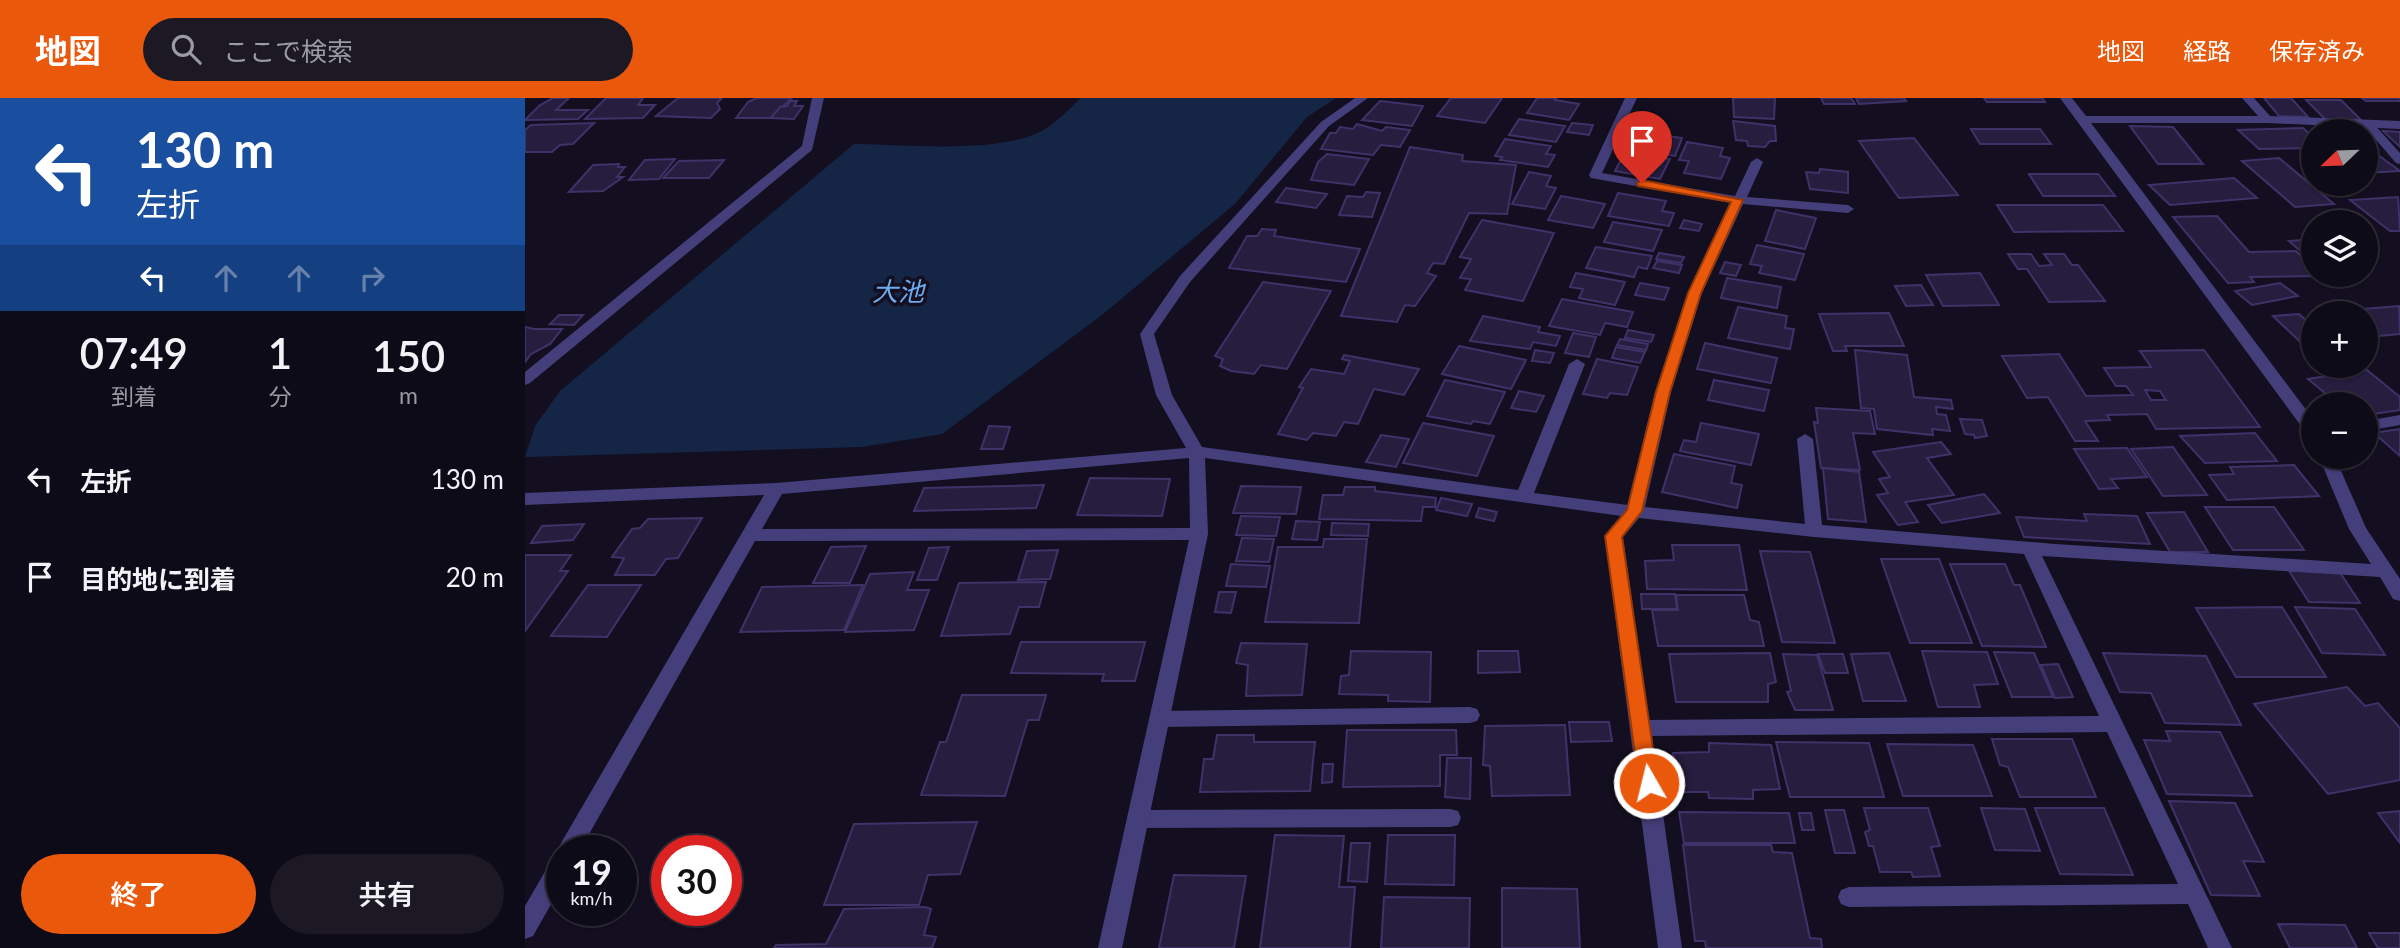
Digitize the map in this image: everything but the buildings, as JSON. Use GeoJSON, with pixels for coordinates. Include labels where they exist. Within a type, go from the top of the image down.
{"type":"FeatureCollection","features":[{"type":"Feature","properties":{"kind":"street"},"geometry":{"type":"LineString","coordinates":[[525,380],[808,147],[818,98]]}},
{"type":"Feature","properties":{"kind":"street"},"geometry":{"type":"LineString","coordinates":[[1110,948],[1199,534],[1196,453],[1164,395],[1147,334],[1185,279],[1325,124],[1362,98]]}},
{"type":"Feature","properties":{"kind":"street"},"geometry":{"type":"LineString","coordinates":[[1631,98],[1595,175],[1738,200],[1848,209]]}},
{"type":"Feature","properties":{"kind":"street"},"geometry":{"type":"LineString","coordinates":[[2066,98],[2301,414]]}},
{"type":"Feature","properties":{"kind":"street"},"geometry":{"type":"LineString","coordinates":[[2248,98],[2267,119]]}},
{"type":"Feature","properties":{"kind":"street"},"geometry":{"type":"LineString","coordinates":[[2084,120],[2301,121]]}},
{"type":"Feature","properties":{"kind":"street"},"geometry":{"type":"LineString","coordinates":[[2378,125],[2400,125]]}},
{"type":"Feature","properties":{"kind":"street"},"geometry":{"type":"LineString","coordinates":[[2378,135],[2400,160]]}},
{"type":"Feature","properties":{"kind":"street"},"geometry":{"type":"LineString","coordinates":[[1671,948],[1613,536],[1635,511],[1663,392],[1695,293],[1757,162]]}},
{"type":"Feature","properties":{"kind":"street"},"geometry":{"type":"LineString","coordinates":[[1523,498],[1577,364]]}},
{"type":"Feature","properties":{"kind":"street"},"geometry":{"type":"LineString","coordinates":[[2378,424],[2400,420]]}},
{"type":"Feature","properties":{"kind":"street"},"geometry":{"type":"LineString","coordinates":[[1805,439],[1814,531]]}},
{"type":"Feature","properties":{"kind":"street"},"geometry":{"type":"LineString","coordinates":[[525,499],[776,489],[1196,453],[1233,454],[1523,498],[1814,531],[2031,551],[2383,571]]}},
{"type":"Feature","properties":{"kind":"street"},"geometry":{"type":"LineString","coordinates":[[2332,469],[2358,529],[2400,594]]}},
{"type":"Feature","properties":{"kind":"street"},"geometry":{"type":"LineString","coordinates":[[578,835],[776,489]]}},
{"type":"Feature","properties":{"kind":"street"},"geometry":{"type":"LineString","coordinates":[[752,534],[1199,534]]}},
{"type":"Feature","properties":{"kind":"street"},"geometry":{"type":"LineString","coordinates":[[2031,551],[2220,948]]}},
{"type":"Feature","properties":{"kind":"street"},"geometry":{"type":"LineString","coordinates":[[1159,719],[1470,715]]}},
{"type":"Feature","properties":{"kind":"street"},"geometry":{"type":"LineString","coordinates":[[1641,728],[2114,724]]}},
{"type":"Feature","properties":{"kind":"street"},"geometry":{"type":"LineString","coordinates":[[1137,819],[1450,818]]}},
{"type":"Feature","properties":{"kind":"street"},"geometry":{"type":"LineString","coordinates":[[525,928],[546,891]]}},
{"type":"Feature","properties":{"kind":"street"},"geometry":{"type":"LineString","coordinates":[[1849,897],[2194,894]]}},
{"type":"Feature","properties":{"kind":"water","name":"大池"},"geometry":{"type":"Polygon","coordinates":[[[1081,98],[1336,98],[1307,117],[1235,204],[1102,315],[942,434],[862,447],[525,457],[535,426],[560,391],[854,144],[954,146],[1007,142],[1030,136],[1048,127],[1081,98]]]}},
{"type":"Feature","properties":{"kind":"route"},"geometry":{"type":"LineString","coordinates":[[1642,183],[1738,200],[1695,293],[1663,392],[1635,511],[1613,536],[1649,783]]}}]}
